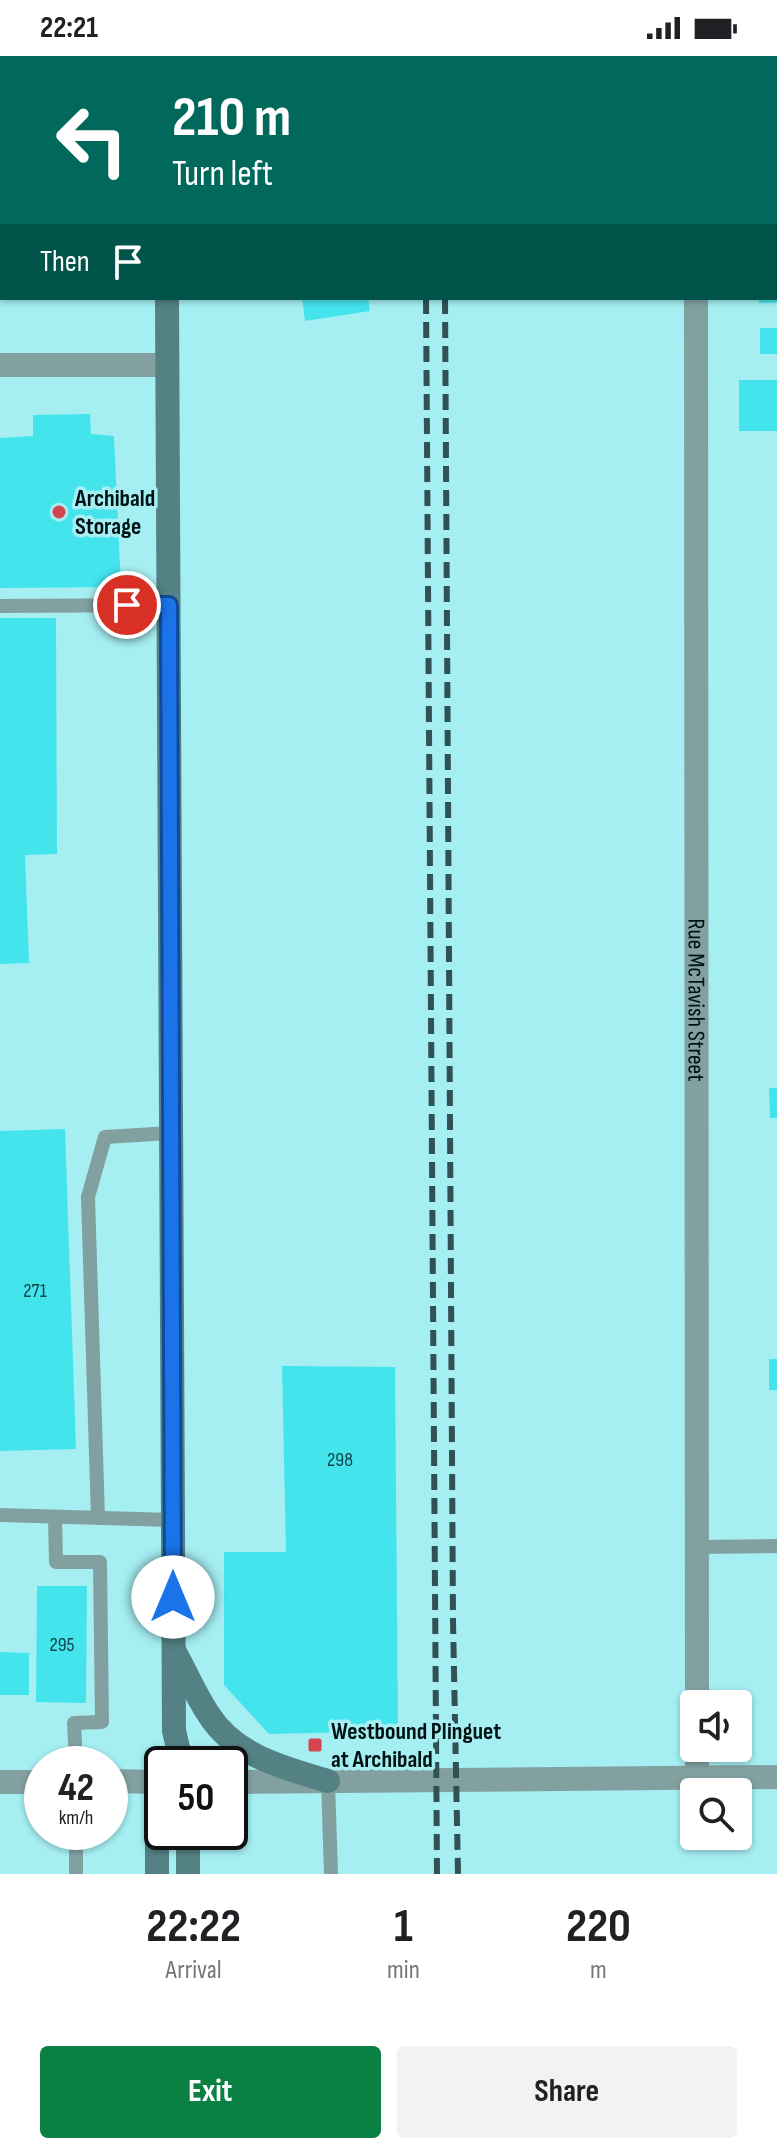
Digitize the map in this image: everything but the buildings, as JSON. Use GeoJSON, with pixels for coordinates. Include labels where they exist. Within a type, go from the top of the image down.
{"type":"FeatureCollection","features":[{"type":"Feature","properties":{"kind":"main road"},"geometry":{"type":"LineString","coordinates":[[167,300],[172,1520],[174,1731],[178,1746]]}},
{"type":"Feature","properties":{"kind":"main road"},"geometry":{"type":"LineString","coordinates":[[173,1648],[210,1717],[242,1749],[277,1766],[328,1781]]}},
{"type":"Feature","properties":{"kind":"main road"},"geometry":{"type":"LineString","coordinates":[[169,1746],[174,1731]]}},
{"type":"Feature","properties":{"kind":"main road"},"geometry":{"type":"LineString","coordinates":[[157,1874],[158,1850]]}},
{"type":"Feature","properties":{"kind":"main road"},"geometry":{"type":"LineString","coordinates":[[188,1850],[188,1874]]}},
{"type":"Feature","properties":{"kind":"street","name":"Rue McTavish Street"},"geometry":{"type":"LineString","coordinates":[[696,300],[697,1690]]}},
{"type":"Feature","properties":{"kind":"street"},"geometry":{"type":"LineString","coordinates":[[0,365],[167,365]]}},
{"type":"Feature","properties":{"kind":"street"},"geometry":{"type":"LineString","coordinates":[[697,1762],[697,1778],[777,1777]]}},
{"type":"Feature","properties":{"kind":"street"},"geometry":{"type":"LineString","coordinates":[[248,1782],[680,1778]]}},
{"type":"Feature","properties":{"kind":"street"},"geometry":{"type":"LineString","coordinates":[[0,1782],[24,1782]]}},
{"type":"Feature","properties":{"kind":"lane"},"geometry":{"type":"LineString","coordinates":[[0,606],[169,605]]}},
{"type":"Feature","properties":{"kind":"lane"},"geometry":{"type":"LineString","coordinates":[[98,1518],[88,1197],[105,1137],[171,1133]]}},
{"type":"Feature","properties":{"kind":"lane"},"geometry":{"type":"LineString","coordinates":[[0,1515],[172,1520]]}},
{"type":"Feature","properties":{"kind":"lane"},"geometry":{"type":"LineString","coordinates":[[55,1517],[56,1562],[100,1562],[102,1722],[74,1723],[75,1746]]}},
{"type":"Feature","properties":{"kind":"lane"},"geometry":{"type":"LineString","coordinates":[[697,1547],[777,1546]]}},
{"type":"Feature","properties":{"kind":"lane"},"geometry":{"type":"LineString","coordinates":[[328,1781],[331,1874]]}},
{"type":"Feature","properties":{"kind":"lane"},"geometry":{"type":"LineString","coordinates":[[76,1850],[76,1874]]}},
{"type":"Feature","properties":{"kind":"railway"},"geometry":{"type":"LineString","coordinates":[[426,300],[437,1874]]}},
{"type":"Feature","properties":{"kind":"railway"},"geometry":{"type":"LineString","coordinates":[[445,300],[453,1620],[458,1874]]}},
{"type":"Feature","properties":{"kind":"place","name":"Archibald Storage"},"geometry":{"type":"Point","coordinates":[59,512]}},
{"type":"Feature","properties":{"kind":"place","name":"Westbound Plinguet at Archibald"},"geometry":{"type":"Point","coordinates":[315,1745]}},
{"type":"Feature","properties":{"kind":"route"},"geometry":{"type":"LineString","coordinates":[[127,605],[169,605],[173,1597]]}}]}
